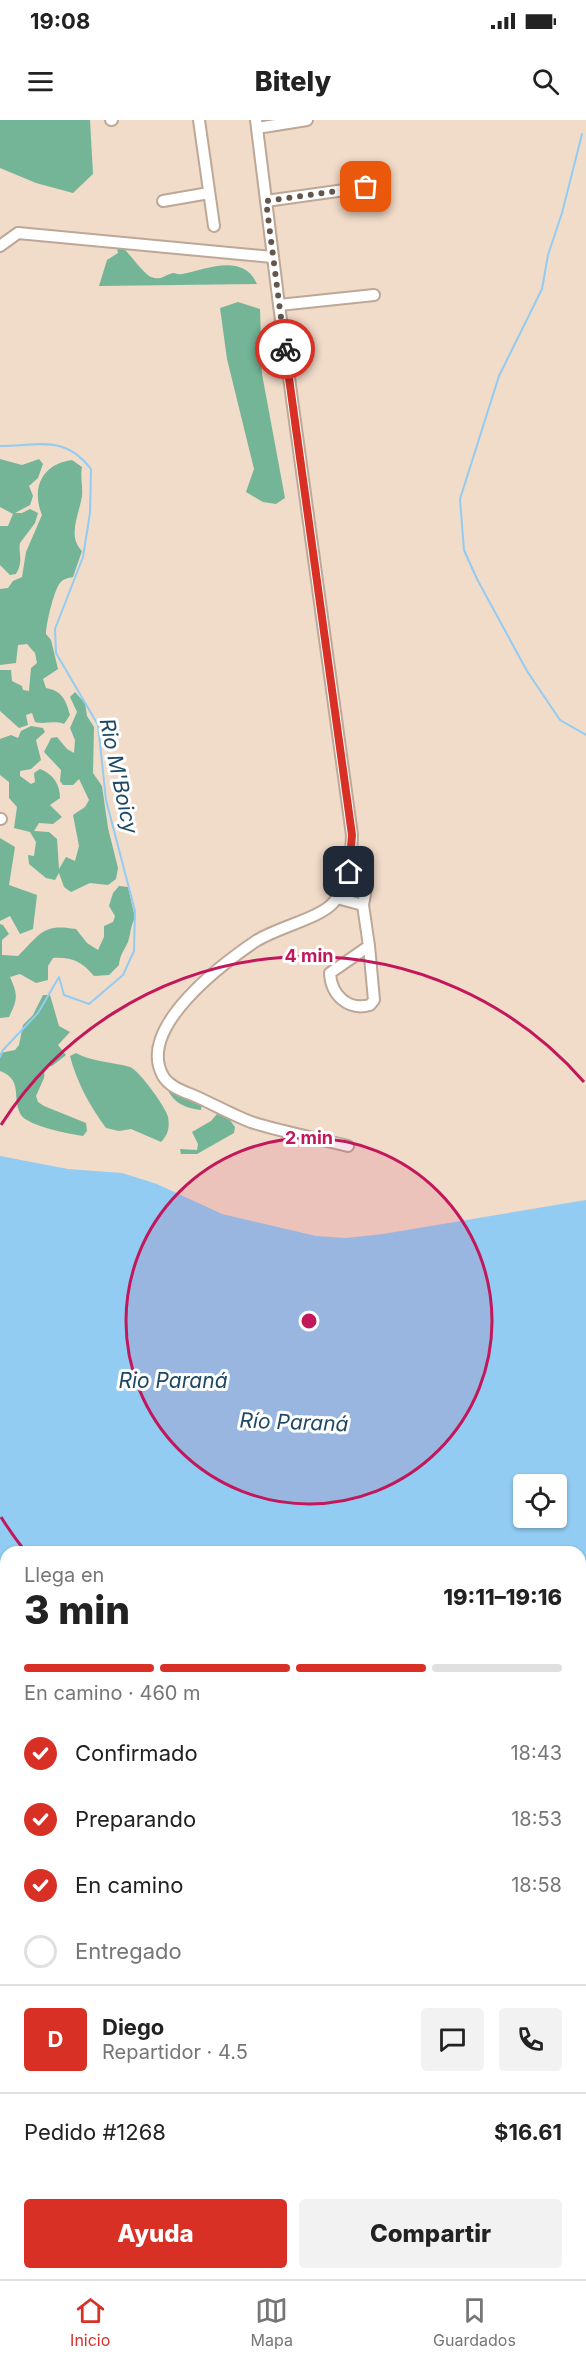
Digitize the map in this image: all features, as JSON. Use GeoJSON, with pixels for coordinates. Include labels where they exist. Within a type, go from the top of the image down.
{"type":"FeatureCollection","features":[{"type":"Feature","properties":{"kind":"street"},"geometry":{"type":"LineString","coordinates":[[199,120],[214,226]]}},
{"type":"Feature","properties":{"kind":"street"},"geometry":{"type":"LineString","coordinates":[[307,120],[257,124],[272,256],[352,835],[350,868],[337,898],[330,906],[269,933],[223,964],[166,1023],[160,1038],[159,1054],[163,1077],[176,1088],[252,1122],[348,1146]]}},
{"type":"Feature","properties":{"kind":"street"},"geometry":{"type":"LineString","coordinates":[[266,201],[366,187]]}},
{"type":"Feature","properties":{"kind":"street"},"geometry":{"type":"LineString","coordinates":[[163,201],[209,193]]}},
{"type":"Feature","properties":{"kind":"street"},"geometry":{"type":"LineString","coordinates":[[0,246],[18,233],[272,256]]}},
{"type":"Feature","properties":{"kind":"street"},"geometry":{"type":"LineString","coordinates":[[279,305],[374,295]]}},
{"type":"Feature","properties":{"kind":"street"},"geometry":{"type":"LineString","coordinates":[[350,868],[364,880],[366,888],[363,905],[369,946],[374,1000],[365,1007],[347,1004],[337,994],[330,973],[369,946]]}},
{"type":"Feature","properties":{"kind":"street"},"geometry":{"type":"LineString","coordinates":[[337,898],[363,905]]}},
{"type":"Feature","properties":{"kind":"green space"},"geometry":{"type":"Polygon","coordinates":[[[0,120],[90,120],[93,174],[73,193],[36,183],[0,168],[0,120]]]}},
{"type":"Feature","properties":{"kind":"green space"},"geometry":{"type":"Polygon","coordinates":[[[115,240],[144,271],[154,278],[212,267],[233,266],[243,268],[251,274],[257,284],[99,286],[107,260],[118,253],[115,240]]]}},
{"type":"Feature","properties":{"kind":"green space"},"geometry":{"type":"Polygon","coordinates":[[[238,302],[260,309],[262,374],[285,498],[276,504],[263,502],[246,492],[254,469],[227,359],[220,308],[238,302]]]}},
{"type":"Feature","properties":{"kind":"green space"},"geometry":{"type":"Polygon","coordinates":[[[0,459],[22,465],[39,459],[43,464],[38,478],[29,486],[33,496],[30,505],[15,513],[22,513],[30,509],[38,513],[35,523],[20,543],[20,561],[16,574],[10,575],[0,565],[0,526],[8,526],[13,514],[0,507],[0,459]]]}},
{"type":"Feature","properties":{"kind":"green space"},"geometry":{"type":"Polygon","coordinates":[[[72,460],[82,467],[82,496],[75,539],[82,551],[73,577],[60,583],[53,600],[46,634],[51,640],[58,669],[43,679],[46,688],[52,689],[63,697],[70,715],[64,724],[43,723],[35,722],[32,713],[26,715],[28,725],[19,728],[0,711],[0,670],[11,670],[12,681],[22,686],[23,690],[29,691],[31,668],[37,663],[35,653],[27,644],[18,645],[16,663],[0,665],[0,589],[8,588],[13,581],[22,577],[26,552],[42,515],[38,496],[42,479],[53,466],[72,460]]]}},
{"type":"Feature","properties":{"kind":"green space"},"geometry":{"type":"Polygon","coordinates":[[[75,692],[85,703],[87,716],[94,727],[93,773],[102,786],[108,828],[118,868],[116,879],[108,885],[90,883],[71,892],[64,887],[59,873],[55,880],[46,878],[29,864],[28,855],[34,856],[36,842],[30,832],[14,828],[17,807],[9,798],[9,782],[0,775],[0,739],[11,735],[18,738],[21,731],[31,726],[43,728],[45,732],[36,740],[41,760],[31,769],[20,771],[20,776],[31,784],[35,782],[34,773],[40,769],[55,780],[60,798],[50,805],[62,817],[53,824],[39,823],[34,831],[49,832],[57,839],[59,869],[66,857],[75,861],[79,846],[73,815],[85,807],[89,800],[79,779],[73,785],[63,785],[60,781],[61,770],[44,752],[51,738],[57,737],[67,749],[74,753],[75,740],[70,728],[77,712],[70,697],[75,692]]]}},
{"type":"Feature","properties":{"kind":"green space"},"geometry":{"type":"Polygon","coordinates":[[[0,838],[15,847],[9,885],[37,895],[33,929],[20,934],[10,916],[0,921],[0,838]]]}},
{"type":"Feature","properties":{"kind":"green space"},"geometry":{"type":"Polygon","coordinates":[[[119,886],[128,887],[135,918],[119,965],[109,975],[94,976],[76,961],[53,958],[48,966],[48,980],[36,983],[20,974],[10,977],[16,993],[14,1006],[9,1017],[0,1018],[0,924],[9,934],[2,940],[2,955],[18,956],[37,936],[56,928],[76,929],[87,943],[98,950],[104,937],[104,926],[113,922],[115,916],[109,906],[113,893],[119,886]]]}},
{"type":"Feature","properties":{"kind":"green space"},"geometry":{"type":"Polygon","coordinates":[[[43,995],[50,995],[59,1026],[70,1032],[58,1045],[66,1055],[52,1066],[45,1067],[44,1078],[36,1096],[38,1102],[44,1106],[86,1123],[87,1131],[83,1136],[50,1129],[25,1119],[18,1109],[15,1084],[12,1079],[0,1071],[0,1053],[15,1050],[19,1045],[23,1025],[33,1015],[43,995]]]}},
{"type":"Feature","properties":{"kind":"green space"},"geometry":{"type":"Polygon","coordinates":[[[76,1053],[130,1067],[140,1075],[158,1098],[168,1117],[168,1131],[161,1142],[131,1129],[119,1131],[106,1128],[89,1103],[76,1076],[70,1056],[76,1053]]]}},
{"type":"Feature","properties":{"kind":"green space"},"geometry":{"type":"Polygon","coordinates":[[[170,1077],[176,1079],[178,1088],[202,1102],[201,1110],[183,1105],[174,1099],[165,1082],[170,1077]]]}},
{"type":"Feature","properties":{"kind":"green space"},"geometry":{"type":"Polygon","coordinates":[[[217,1114],[229,1120],[235,1127],[234,1133],[197,1154],[181,1154],[180,1149],[197,1150],[198,1144],[192,1132],[211,1121],[217,1114]]]}},
{"type":"Feature","properties":{"kind":"water","name":"Rio Paraná"},"geometry":{"type":"Polygon","coordinates":[[[0,1156],[68,1169],[122,1173],[157,1184],[222,1214],[316,1236],[346,1238],[383,1234],[586,1200],[586,1546],[0,1546],[0,1156]]]}},
{"type":"Feature","properties":{"kind":"waterway"},"geometry":{"type":"LineString","coordinates":[[582,134],[562,213],[548,255],[542,289],[499,376],[460,499],[464,550],[477,579],[527,671],[560,720],[586,735]]}},
{"type":"Feature","properties":{"kind":"waterway","name":"Rio M'Boicy"},"geometry":{"type":"LineString","coordinates":[[0,446],[39,444],[61,446],[81,458],[91,469],[90,513],[83,557],[55,629],[56,653],[98,725],[106,800],[135,911],[134,951],[123,975],[89,1004],[64,995],[59,977],[38,1013],[3,1050],[0,1057]]}},
{"type":"Feature","properties":{"kind":"way so far"},"geometry":{"type":"LineString","coordinates":[[285,349],[266,201],[366,187]]}},
{"type":"Feature","properties":{"kind":"route"},"geometry":{"type":"LineString","coordinates":[[285,349],[352,835],[349,872]]}},
{"type":"Feature","properties":{"kind":"water label","name":"Río Paraná"},"geometry":{"type":"Point","coordinates":[294,1422]}}]}
